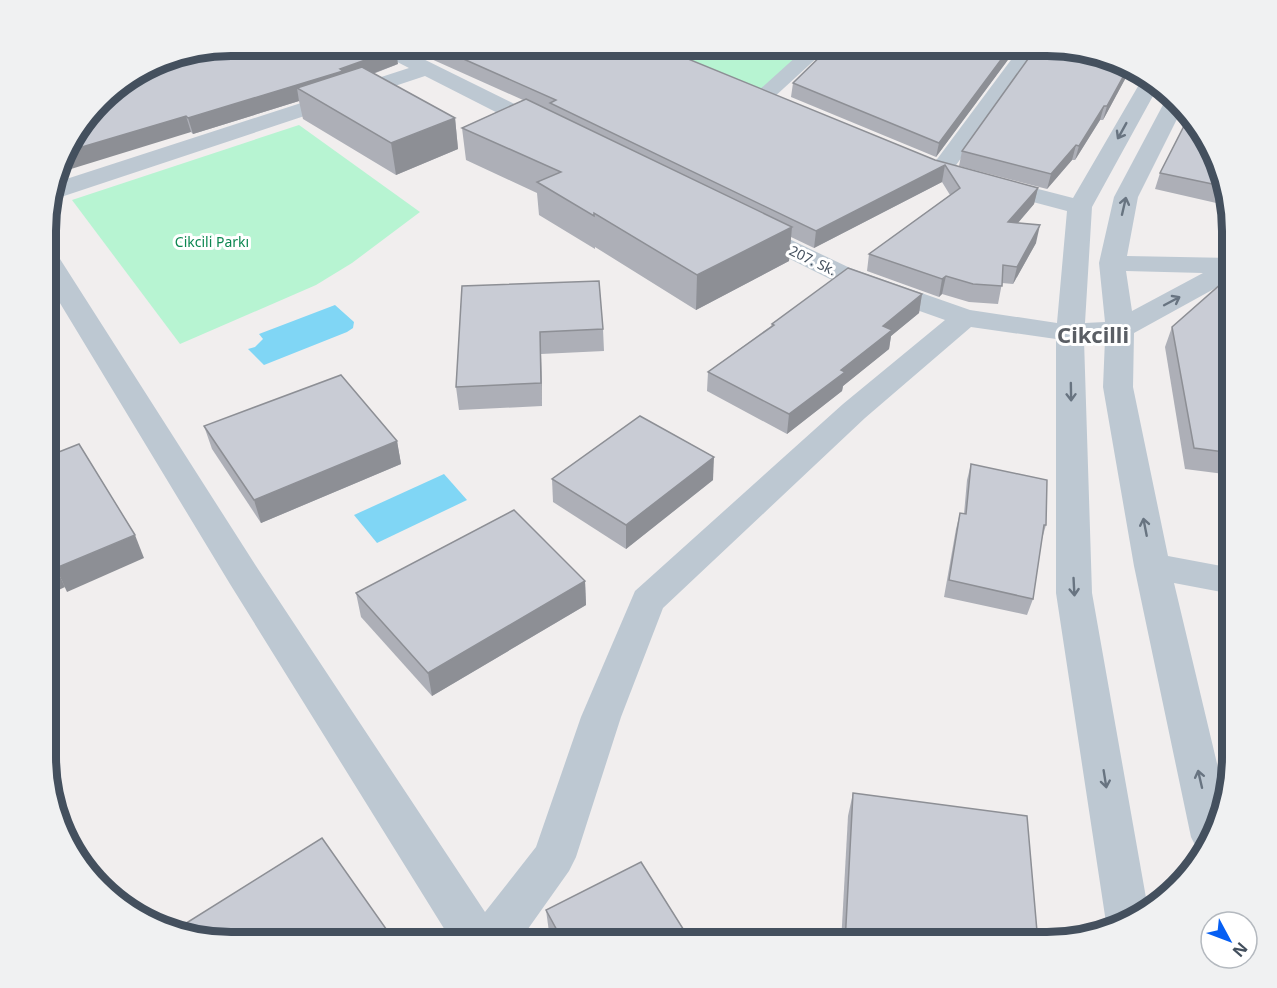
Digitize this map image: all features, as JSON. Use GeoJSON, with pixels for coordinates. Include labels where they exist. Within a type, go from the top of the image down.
{"type":"FeatureCollection","features":[{"type":"Feature","properties":{"kind":"street"},"geometry":{"type":"LineString","coordinates":[[402,56],[563,136]]}},
{"type":"Feature","properties":{"kind":"street"},"geometry":{"type":"LineString","coordinates":[[787,104],[755,91],[805,56]]}},
{"type":"Feature","properties":{"kind":"street"},"geometry":{"type":"LineString","coordinates":[[941,170],[1024,56]]}},
{"type":"Feature","properties":{"kind":"street"},"geometry":{"type":"LineString","coordinates":[[60,189],[427,69]]}},
{"type":"Feature","properties":{"kind":"street"},"geometry":{"type":"LineString","coordinates":[[1126,913],[1074,593],[1070,333],[1080,207],[1147,88]]}},
{"type":"Feature","properties":{"kind":"street"},"geometry":{"type":"LineString","coordinates":[[1172,109],[1126,197],[1112,263],[1120,328],[1118,387],[1152,566],[1209,820]]}},
{"type":"Feature","properties":{"kind":"street"},"geometry":{"type":"LineString","coordinates":[[919,161],[941,170],[1080,207]]}},
{"type":"Feature","properties":{"kind":"street","name":"207. Sk."},"geometry":{"type":"LineString","coordinates":[[730,220],[841,274],[965,318],[1070,333],[1120,328]]}},
{"type":"Feature","properties":{"kind":"street"},"geometry":{"type":"LineString","coordinates":[[1112,263],[1222,267]]}},
{"type":"Feature","properties":{"kind":"street"},"geometry":{"type":"LineString","coordinates":[[1120,328],[1222,272]]}},
{"type":"Feature","properties":{"kind":"street"},"geometry":{"type":"LineString","coordinates":[[56,275],[243,575],[472,932]]}},
{"type":"Feature","properties":{"kind":"street"},"geometry":{"type":"LineString","coordinates":[[498,932],[554,857],[601,717],[648,601],[854,411],[965,318]]}},
{"type":"Feature","properties":{"kind":"street"},"geometry":{"type":"LineString","coordinates":[[1152,566],[1221,579]]}},
{"type":"Feature","properties":{"kind":"green space"},"geometry":{"type":"Polygon","coordinates":[[[678,56],[804,56],[764,92],[678,56]]]}},
{"type":"Feature","properties":{"kind":"green space","name":"Cikcili Parkı"},"geometry":{"type":"Polygon","coordinates":[[[299,125],[420,212],[352,263],[316,285],[180,344],[72,200],[299,125]]]}},
{"type":"Feature","properties":{"kind":"water"},"geometry":{"type":"Polygon","coordinates":[[[335,305],[354,322],[353,328],[347,332],[264,365],[248,349],[255,347],[263,339],[259,334],[335,305]]]}},
{"type":"Feature","properties":{"kind":"water"},"geometry":{"type":"Polygon","coordinates":[[[444,474],[467,500],[377,543],[354,515],[444,474]]]}},
{"type":"Feature","properties":{"kind":"building"},"geometry":{"type":"Polygon","coordinates":[[[231,56],[376,56],[340,69],[343,71],[188,118],[186,116],[76,149],[99,115],[115,99],[143,79],[186,61],[231,56]]]}},
{"type":"Feature","properties":{"kind":"building"},"geometry":{"type":"Polygon","coordinates":[[[457,56],[681,56],[935,160],[1038,188],[1008,222],[1040,225],[1017,267],[1003,265],[1002,286],[973,284],[946,276],[942,279],[869,254],[960,188],[945,165],[816,231],[550,103],[556,100],[457,56]]]}},
{"type":"Feature","properties":{"kind":"building"},"geometry":{"type":"Polygon","coordinates":[[[821,56],[1004,56],[939,143],[793,83],[821,56]]]}},
{"type":"Feature","properties":{"kind":"building"},"geometry":{"type":"Polygon","coordinates":[[[1030,56],[1058,56],[1091,61],[1124,74],[1107,106],[1104,106],[1079,146],[1076,145],[1051,174],[962,151],[1030,56]]]}},
{"type":"Feature","properties":{"kind":"building"},"geometry":{"type":"Polygon","coordinates":[[[362,67],[455,118],[391,143],[297,88],[362,67]]]}},
{"type":"Feature","properties":{"kind":"building"},"geometry":{"type":"Polygon","coordinates":[[[526,99],[792,227],[697,275],[594,213],[594,216],[537,182],[561,172],[462,128],[526,99]]]}},
{"type":"Feature","properties":{"kind":"building"},"geometry":{"type":"Polygon","coordinates":[[[1185,124],[1198,143],[1216,185],[1160,173],[1185,124]]]}},
{"type":"Feature","properties":{"kind":"building"},"geometry":{"type":"Polygon","coordinates":[[[848,268],[922,294],[883,326],[892,330],[841,370],[845,372],[789,414],[708,372],[774,325],[772,324],[848,268]]]}},
{"type":"Feature","properties":{"kind":"building"},"geometry":{"type":"Polygon","coordinates":[[[599,281],[603,329],[540,332],[541,383],[456,387],[462,286],[599,281]]]}},
{"type":"Feature","properties":{"kind":"building"},"geometry":{"type":"Polygon","coordinates":[[[1222,283],[1222,452],[1194,448],[1172,327],[1222,283]]]}},
{"type":"Feature","properties":{"kind":"building"},"geometry":{"type":"Polygon","coordinates":[[[341,375],[397,441],[254,500],[204,426],[341,375]]]}},
{"type":"Feature","properties":{"kind":"building"},"geometry":{"type":"Polygon","coordinates":[[[640,416],[714,457],[626,525],[552,479],[640,416]]]}},
{"type":"Feature","properties":{"kind":"building"},"geometry":{"type":"Polygon","coordinates":[[[79,444],[135,535],[56,568],[56,453],[79,444]]]}},
{"type":"Feature","properties":{"kind":"building"},"geometry":{"type":"Polygon","coordinates":[[[971,464],[1047,480],[1046,525],[1044,525],[1033,599],[949,580],[960,513],[966,514],[971,464]]]}},
{"type":"Feature","properties":{"kind":"building"},"geometry":{"type":"Polygon","coordinates":[[[514,510],[585,581],[428,673],[356,593],[514,510]]]}},
{"type":"Feature","properties":{"kind":"building"},"geometry":{"type":"Polygon","coordinates":[[[853,793],[1027,816],[1037,932],[846,932],[853,793]]]}},
{"type":"Feature","properties":{"kind":"building"},"geometry":{"type":"Polygon","coordinates":[[[322,838],[388,932],[219,932],[182,926],[322,838]]]}},
{"type":"Feature","properties":{"kind":"building"},"geometry":{"type":"Polygon","coordinates":[[[641,862],[685,932],[558,932],[546,910],[641,862]]]}},
{"type":"Feature","properties":{"kind":"district","name":"Cikcilli"},"geometry":{"type":"Point","coordinates":[1093,334]}}]}
